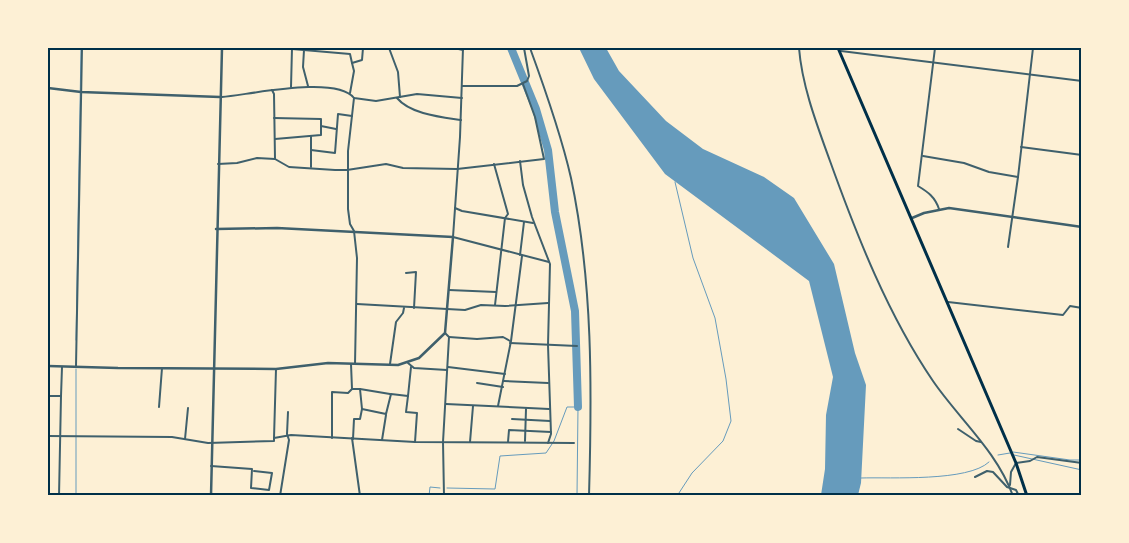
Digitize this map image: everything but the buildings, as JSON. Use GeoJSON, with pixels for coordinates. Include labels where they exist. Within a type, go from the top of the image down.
{"type":"FeatureCollection","features":[{"type":"Feature","properties":{"kind":"highway"},"geometry":{"type":"LineString","coordinates":[[838,49],[1016,463],[1027,496]]}},
{"type":"Feature","properties":{"kind":"street"},"geometry":{"type":"LineString","coordinates":[[76,366],[82,48]]}},
{"type":"Feature","properties":{"kind":"street"},"geometry":{"type":"LineString","coordinates":[[211,496],[216,229],[222,48]]}},
{"type":"Feature","properties":{"kind":"street"},"geometry":{"type":"LineString","coordinates":[[291,86],[292,48],[350,54],[354,71],[350,93]]}},
{"type":"Feature","properties":{"kind":"street"},"geometry":{"type":"LineString","coordinates":[[335,48],[335,53]]}},
{"type":"Feature","properties":{"kind":"street"},"geometry":{"type":"LineString","coordinates":[[352,63],[362,60],[363,48]]}},
{"type":"Feature","properties":{"kind":"street"},"geometry":{"type":"LineString","coordinates":[[389,48],[398,72],[399,97],[407,108],[436,117],[461,120]]}},
{"type":"Feature","properties":{"kind":"street"},"geometry":{"type":"LineString","coordinates":[[48,366],[276,369],[314,364],[390,366],[408,363],[419,358],[445,332],[448,310],[462,98],[463,49],[454,48]]}},
{"type":"Feature","properties":{"kind":"street"},"geometry":{"type":"LineString","coordinates":[[462,86],[517,86],[523,84],[529,76],[524,48]]}},
{"type":"Feature","properties":{"kind":"street"},"geometry":{"type":"LineString","coordinates":[[530,48],[570,177],[578,220],[588,301],[591,410],[589,496]]}},
{"type":"Feature","properties":{"kind":"street"},"geometry":{"type":"LineString","coordinates":[[799,48],[815,117],[824,145],[849,212],[885,294],[932,380],[998,464],[1012,496]]}},
{"type":"Feature","properties":{"kind":"street"},"geometry":{"type":"LineString","coordinates":[[935,48],[918,186],[929,193],[936,201],[939,209]]}},
{"type":"Feature","properties":{"kind":"street"},"geometry":{"type":"LineString","coordinates":[[1008,247],[1033,48]]}},
{"type":"Feature","properties":{"kind":"street"},"geometry":{"type":"LineString","coordinates":[[838,49],[1082,81]]}},
{"type":"Feature","properties":{"kind":"street"},"geometry":{"type":"LineString","coordinates":[[304,50],[303,67],[308,87]]}},
{"type":"Feature","properties":{"kind":"street"},"geometry":{"type":"LineString","coordinates":[[218,164],[237,163],[257,158],[275,159],[289,167],[349,169],[386,164],[403,168],[458,168],[544,159],[535,117],[523,84]]}},
{"type":"Feature","properties":{"kind":"street"},"geometry":{"type":"LineString","coordinates":[[48,88],[81,92],[220,97],[291,86],[350,93],[354,98],[376,101],[425,94],[462,98]]}},
{"type":"Feature","properties":{"kind":"street"},"geometry":{"type":"LineString","coordinates":[[271,89],[274,94],[275,159]]}},
{"type":"Feature","properties":{"kind":"street"},"geometry":{"type":"LineString","coordinates":[[332,438],[332,392],[348,393],[352,388],[357,304],[354,231],[350,224],[348,209],[348,151],[354,98]]}},
{"type":"Feature","properties":{"kind":"street"},"geometry":{"type":"LineString","coordinates":[[310,150],[334,153],[338,114],[352,116]]}},
{"type":"Feature","properties":{"kind":"street"},"geometry":{"type":"LineString","coordinates":[[274,118],[321,119],[320,135],[275,139]]}},
{"type":"Feature","properties":{"kind":"street"},"geometry":{"type":"LineString","coordinates":[[321,126],[336,129]]}},
{"type":"Feature","properties":{"kind":"street"},"geometry":{"type":"LineString","coordinates":[[310,136],[310,167]]}},
{"type":"Feature","properties":{"kind":"street"},"geometry":{"type":"LineString","coordinates":[[1021,148],[1082,155]]}},
{"type":"Feature","properties":{"kind":"street"},"geometry":{"type":"LineString","coordinates":[[923,156],[964,163],[989,172],[1018,178]]}},
{"type":"Feature","properties":{"kind":"street"},"geometry":{"type":"LineString","coordinates":[[520,161],[523,185],[533,223],[550,262],[548,383],[551,432],[548,443]]}},
{"type":"Feature","properties":{"kind":"street"},"geometry":{"type":"LineString","coordinates":[[494,164],[508,214],[505,218],[495,305]]}},
{"type":"Feature","properties":{"kind":"street"},"geometry":{"type":"LineString","coordinates":[[456,208],[462,211],[533,223]]}},
{"type":"Feature","properties":{"kind":"street"},"geometry":{"type":"LineString","coordinates":[[910,219],[939,209],[962,209],[1082,227]]}},
{"type":"Feature","properties":{"kind":"street"},"geometry":{"type":"LineString","coordinates":[[498,406],[510,342],[524,221]]}},
{"type":"Feature","properties":{"kind":"street"},"geometry":{"type":"LineString","coordinates":[[216,229],[354,231],[453,236],[550,262]]}},
{"type":"Feature","properties":{"kind":"street"},"geometry":{"type":"LineString","coordinates":[[406,273],[416,272],[414,308]]}},
{"type":"Feature","properties":{"kind":"street"},"geometry":{"type":"LineString","coordinates":[[449,290],[496,292]]}},
{"type":"Feature","properties":{"kind":"street"},"geometry":{"type":"LineString","coordinates":[[946,302],[1063,314],[1070,306],[1082,308]]}},
{"type":"Feature","properties":{"kind":"street"},"geometry":{"type":"LineString","coordinates":[[357,304],[404,308],[471,310],[481,305],[514,306],[548,303]]}},
{"type":"Feature","properties":{"kind":"street"},"geometry":{"type":"LineString","coordinates":[[390,366],[396,322],[404,313],[404,308]]}},
{"type":"Feature","properties":{"kind":"street"},"geometry":{"type":"LineString","coordinates":[[444,496],[443,442],[449,337],[445,332]]}},
{"type":"Feature","properties":{"kind":"street"},"geometry":{"type":"LineString","coordinates":[[449,337],[477,339],[503,337],[510,342],[578,346]]}},
{"type":"Feature","properties":{"kind":"street"},"geometry":{"type":"LineString","coordinates":[[408,363],[411,367],[406,412],[417,413],[415,442]]}},
{"type":"Feature","properties":{"kind":"street"},"geometry":{"type":"LineString","coordinates":[[59,496],[62,366]]}},
{"type":"Feature","properties":{"kind":"street"},"geometry":{"type":"LineString","coordinates":[[448,366],[505,374]]}},
{"type":"Feature","properties":{"kind":"street"},"geometry":{"type":"LineString","coordinates":[[411,367],[447,370]]}},
{"type":"Feature","properties":{"kind":"street"},"geometry":{"type":"LineString","coordinates":[[159,408],[162,368]]}},
{"type":"Feature","properties":{"kind":"street"},"geometry":{"type":"LineString","coordinates":[[274,438],[276,369]]}},
{"type":"Feature","properties":{"kind":"street"},"geometry":{"type":"LineString","coordinates":[[504,382],[548,383]]}},
{"type":"Feature","properties":{"kind":"street"},"geometry":{"type":"LineString","coordinates":[[477,383],[503,387]]}},
{"type":"Feature","properties":{"kind":"street"},"geometry":{"type":"LineString","coordinates":[[352,388],[408,396]]}},
{"type":"Feature","properties":{"kind":"street"},"geometry":{"type":"LineString","coordinates":[[360,389],[362,409],[360,419],[354,419],[352,438],[360,496]]}},
{"type":"Feature","properties":{"kind":"street"},"geometry":{"type":"LineString","coordinates":[[382,440],[391,394]]}},
{"type":"Feature","properties":{"kind":"street"},"geometry":{"type":"LineString","coordinates":[[48,396],[61,396]]}},
{"type":"Feature","properties":{"kind":"street"},"geometry":{"type":"LineString","coordinates":[[446,404],[549,409]]}},
{"type":"Feature","properties":{"kind":"street"},"geometry":{"type":"LineString","coordinates":[[470,442],[473,406]]}},
{"type":"Feature","properties":{"kind":"street"},"geometry":{"type":"LineString","coordinates":[[185,439],[188,408]]}},
{"type":"Feature","properties":{"kind":"street"},"geometry":{"type":"LineString","coordinates":[[362,409],[386,414]]}},
{"type":"Feature","properties":{"kind":"street"},"geometry":{"type":"LineString","coordinates":[[525,442],[526,409]]}},
{"type":"Feature","properties":{"kind":"street"},"geometry":{"type":"LineString","coordinates":[[280,496],[288,448],[288,412]]}},
{"type":"Feature","properties":{"kind":"street"},"geometry":{"type":"LineString","coordinates":[[512,419],[550,421]]}},
{"type":"Feature","properties":{"kind":"street"},"geometry":{"type":"LineString","coordinates":[[958,429],[976,442],[981,442]]}},
{"type":"Feature","properties":{"kind":"street"},"geometry":{"type":"LineString","coordinates":[[508,442],[509,430],[551,432]]}},
{"type":"Feature","properties":{"kind":"street"},"geometry":{"type":"LineString","coordinates":[[48,436],[151,436],[211,442],[274,441],[274,438],[287,436],[415,442],[574,443]]}},
{"type":"Feature","properties":{"kind":"street"},"geometry":{"type":"LineString","coordinates":[[1010,488],[1010,472],[1016,463],[1037,458],[1082,463]]}},
{"type":"Feature","properties":{"kind":"street"},"geometry":{"type":"LineString","coordinates":[[211,466],[252,469],[254,471],[272,473],[269,490],[251,488],[254,471]]}},
{"type":"Feature","properties":{"kind":"street"},"geometry":{"type":"LineString","coordinates":[[975,476],[987,471],[993,472],[1010,488],[1016,490],[1019,496]]}},
{"type":"Feature","properties":{"kind":"water"},"geometry":{"type":"Polygon","coordinates":[[[579,48],[606,48],[619,71],[666,121],[703,149],[764,177],[794,198],[834,264],[855,353],[866,385],[861,483],[858,495],[821,495],[825,469],[826,415],[833,377],[809,281],[665,174],[594,79],[579,48]]]}},
{"type":"Feature","properties":{"kind":"waterway"},"geometry":{"type":"LineString","coordinates":[[76,340],[81,48]]}},
{"type":"Feature","properties":{"kind":"waterway"},"geometry":{"type":"LineString","coordinates":[[511,48],[536,109],[548,150],[555,212],[575,311],[578,407]]}},
{"type":"Feature","properties":{"kind":"waterway"},"geometry":{"type":"LineString","coordinates":[[675,182],[693,258],[715,318],[726,379],[731,421],[723,441],[692,473],[677,496]]}},
{"type":"Feature","properties":{"kind":"waterway"},"geometry":{"type":"LineString","coordinates":[[76,369],[76,496]]}},
{"type":"Feature","properties":{"kind":"waterway"},"geometry":{"type":"LineString","coordinates":[[447,488],[495,489],[500,456],[546,453],[554,441],[567,407],[578,407],[577,496]]}},
{"type":"Feature","properties":{"kind":"waterway"},"geometry":{"type":"LineString","coordinates":[[1013,452],[1082,460]]}},
{"type":"Feature","properties":{"kind":"waterway"},"geometry":{"type":"LineString","coordinates":[[998,455],[1010,453]]}},
{"type":"Feature","properties":{"kind":"waterway"},"geometry":{"type":"LineString","coordinates":[[1014,455],[1082,470]]}},
{"type":"Feature","properties":{"kind":"waterway"},"geometry":{"type":"LineString","coordinates":[[861,478],[947,476],[964,473],[989,462]]}},
{"type":"Feature","properties":{"kind":"waterway"},"geometry":{"type":"LineString","coordinates":[[429,496],[430,487],[440,488]]}}]}
